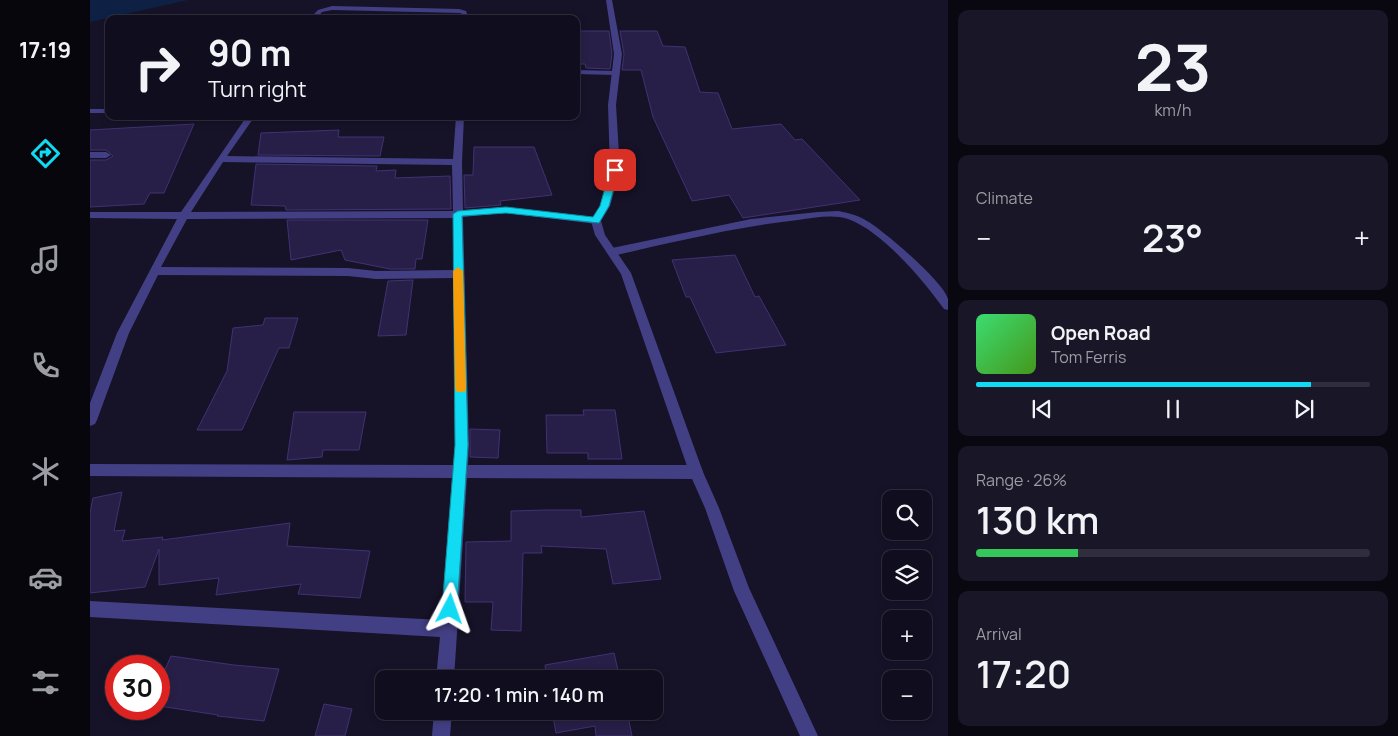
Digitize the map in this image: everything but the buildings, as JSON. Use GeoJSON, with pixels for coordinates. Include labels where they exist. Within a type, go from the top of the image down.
{"type":"FeatureCollection","features":[{"type":"Feature","properties":{"kind":"street"},"geometry":{"type":"LineString","coordinates":[[609,0],[618,54],[612,106],[615,170],[605,206],[596,221],[600,235],[626,273],[696,472],[712,508],[742,591],[809,736]]}},
{"type":"Feature","properties":{"kind":"street"},"geometry":{"type":"LineString","coordinates":[[316,15],[320,11],[332,8],[458,11],[464,12],[465,15]]}},
{"type":"Feature","properties":{"kind":"street"},"geometry":{"type":"LineString","coordinates":[[580,72],[616,72]]}},
{"type":"Feature","properties":{"kind":"street"},"geometry":{"type":"LineString","coordinates":[[90,111],[105,111]]}},
{"type":"Feature","properties":{"kind":"street"},"geometry":{"type":"LineString","coordinates":[[90,420],[123,333],[154,271],[184,215],[248,120]]}},
{"type":"Feature","properties":{"kind":"street"},"geometry":{"type":"LineString","coordinates":[[446,670],[462,445],[457,162],[460,120]]}},
{"type":"Feature","properties":{"kind":"street"},"geometry":{"type":"LineString","coordinates":[[90,155],[106,155]]}},
{"type":"Feature","properties":{"kind":"street"},"geometry":{"type":"LineString","coordinates":[[220,159],[457,162]]}},
{"type":"Feature","properties":{"kind":"street"},"geometry":{"type":"LineString","coordinates":[[90,214],[271,216],[458,214],[506,210],[596,221]]}},
{"type":"Feature","properties":{"kind":"street"},"geometry":{"type":"LineString","coordinates":[[612,252],[778,218],[822,214],[851,217],[871,229],[904,255],[948,306]]}},
{"type":"Feature","properties":{"kind":"street"},"geometry":{"type":"LineString","coordinates":[[154,271],[348,272],[376,275],[458,274]]}},
{"type":"Feature","properties":{"kind":"street"},"geometry":{"type":"LineString","coordinates":[[90,470],[696,472]]}},
{"type":"Feature","properties":{"kind":"street"},"geometry":{"type":"LineString","coordinates":[[90,609],[448,629]]}},
{"type":"Feature","properties":{"kind":"street"},"geometry":{"type":"LineString","coordinates":[[441,736],[442,720]]}},
{"type":"Feature","properties":{"kind":"water"},"geometry":{"type":"Polygon","coordinates":[[[90,0],[188,0],[121,15],[105,15],[105,19],[90,22],[90,0]]]}},
{"type":"Feature","properties":{"kind":"slow traffic"},"geometry":{"type":"LineString","coordinates":[[458,271],[461,389]]}},
{"type":"Feature","properties":{"kind":"route"},"geometry":{"type":"LineString","coordinates":[[450,609],[462,445],[458,214],[506,210],[554,214],[596,221],[605,206],[615,170]]}}]}
